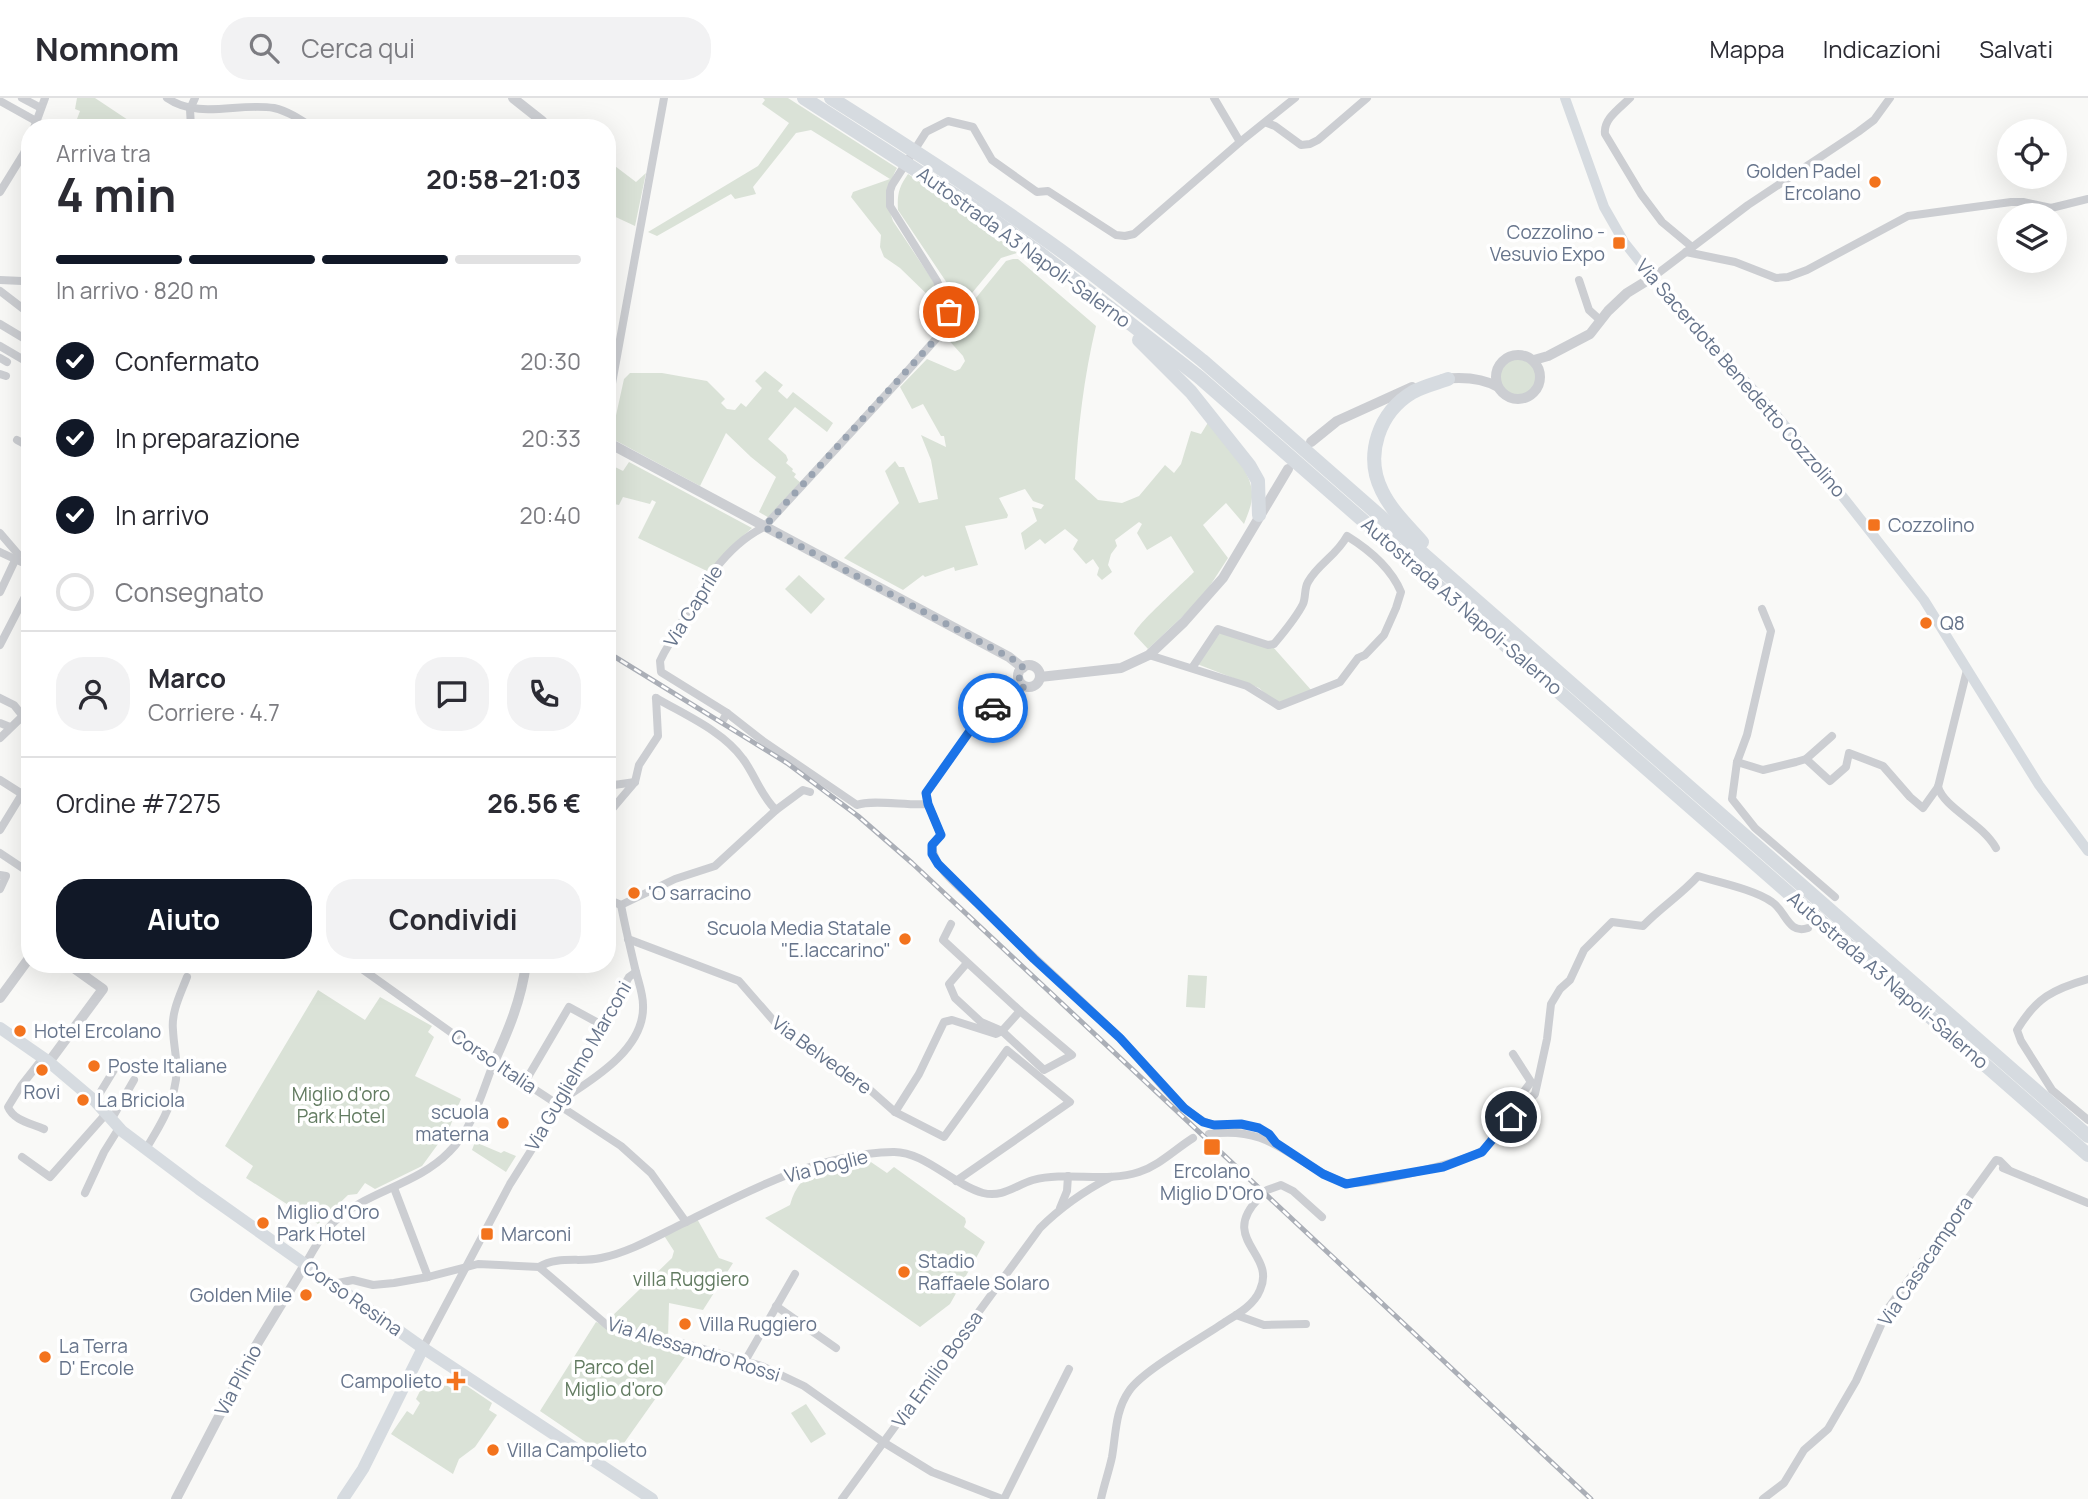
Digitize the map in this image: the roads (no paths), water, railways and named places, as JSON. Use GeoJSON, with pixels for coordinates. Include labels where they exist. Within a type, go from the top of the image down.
{"type":"FeatureCollection","features":[{"type":"Feature","properties":{"kind":"highway","name":"Autostrada A3 Napoli-Salerno"},"geometry":{"type":"LineString","coordinates":[[804,98],[955,194],[1041,254],[1199,377],[2088,1155]]}},
{"type":"Feature","properties":{"kind":"highway","name":"Autostrada A3 Napoli-Salerno"},"geometry":{"type":"LineString","coordinates":[[831,98],[956,178],[1113,289],[1203,361],[2088,1136]]}},
{"type":"Feature","properties":{"kind":"highway"},"geometry":{"type":"LineString","coordinates":[[1041,254],[1072,285],[1160,359],[1191,392],[1258,481],[1259,515]]}},
{"type":"Feature","properties":{"kind":"highway"},"geometry":{"type":"LineString","coordinates":[[1448,379],[1414,391],[1386,417],[1374,450],[1375,470],[1381,490],[1394,510],[1421,540],[1471,586],[1494,615]]}},
{"type":"Feature","properties":{"kind":"main road","name":"Via Sacerdote Benedetto Cozzolino"},"geometry":{"type":"LineString","coordinates":[[1565,98],[1604,207],[1624,242],[1670,300],[1771,409],[1822,469],[1924,600],[2039,785],[2088,851]]}},
{"type":"Feature","properties":{"kind":"main road","name":"Corso Resina"},"geometry":{"type":"LineString","coordinates":[[0,1028],[46,1060],[146,1149],[305,1265],[423,1348],[652,1499]]}},
{"type":"Feature","properties":{"kind":"main road"},"geometry":{"type":"LineString","coordinates":[[343,1499],[363,1469],[423,1348]]}},
{"type":"Feature","properties":{"kind":"street"},"geometry":{"type":"LineString","coordinates":[[22,98],[41,108]]}},
{"type":"Feature","properties":{"kind":"street"},"geometry":{"type":"LineString","coordinates":[[37,119],[45,98]]}},
{"type":"Feature","properties":{"kind":"street"},"geometry":{"type":"LineString","coordinates":[[167,98],[190,109],[274,108],[301,119]]}},
{"type":"Feature","properties":{"kind":"street"},"geometry":{"type":"LineString","coordinates":[[191,119],[190,109],[195,98]]}},
{"type":"Feature","properties":{"kind":"street"},"geometry":{"type":"LineString","coordinates":[[513,98],[539,119]]}},
{"type":"Feature","properties":{"kind":"street"},"geometry":{"type":"LineString","coordinates":[[616,362],[664,98]]}},
{"type":"Feature","properties":{"kind":"street"},"geometry":{"type":"LineString","coordinates":[[1213,98],[1240,142],[1296,98]]}},
{"type":"Feature","properties":{"kind":"street"},"geometry":{"type":"LineString","coordinates":[[1267,123],[1301,145],[1310,144],[1367,98]]}},
{"type":"Feature","properties":{"kind":"street"},"geometry":{"type":"LineString","coordinates":[[1630,98],[1607,122],[1605,134],[1641,194],[1662,222],[1689,250],[1735,262],[1776,278],[1807,271],[1908,216],[2011,202],[2051,208],[2088,199]]}},
{"type":"Feature","properties":{"kind":"street"},"geometry":{"type":"LineString","coordinates":[[1311,442],[1337,421],[1429,381],[1465,378],[1497,369],[1509,357],[1518,355],[1534,360],[1548,356],[1590,334],[1627,293],[1653,277],[1748,205],[1858,132],[1874,120],[1890,98]]}},
{"type":"Feature","properties":{"kind":"street"},"geometry":{"type":"LineString","coordinates":[[0,101],[27,119]]}},
{"type":"Feature","properties":{"kind":"street","name":"Via Caprile"},"geometry":{"type":"LineString","coordinates":[[928,804],[909,806],[866,801],[857,805],[661,672],[660,661],[711,573],[739,544],[764,527],[943,331],[949,312],[937,281],[890,206],[892,185],[926,132],[948,121],[973,127],[992,160],[1037,192],[1048,191],[1116,235],[1125,236],[1134,234],[1240,142]]}},
{"type":"Feature","properties":{"kind":"street"},"geometry":{"type":"LineString","coordinates":[[0,192],[21,158]]}},
{"type":"Feature","properties":{"kind":"street"},"geometry":{"type":"LineString","coordinates":[[0,280],[21,281]]}},
{"type":"Feature","properties":{"kind":"street"},"geometry":{"type":"LineString","coordinates":[[1579,280],[1588,310],[1600,320]]}},
{"type":"Feature","properties":{"kind":"street"},"geometry":{"type":"LineString","coordinates":[[0,291],[21,307]]}},
{"type":"Feature","properties":{"kind":"street"},"geometry":{"type":"LineString","coordinates":[[0,324],[21,337]]}},
{"type":"Feature","properties":{"kind":"street"},"geometry":{"type":"LineString","coordinates":[[0,346],[21,358]]}},
{"type":"Feature","properties":{"kind":"street"},"geometry":{"type":"LineString","coordinates":[[1465,378],[1490,383],[1510,398],[1526,398],[1539,387],[1540,371],[1548,356]]}},
{"type":"Feature","properties":{"kind":"street"},"geometry":{"type":"LineString","coordinates":[[1534,360],[1540,371]]}},
{"type":"Feature","properties":{"kind":"street"},"geometry":{"type":"LineString","coordinates":[[1497,369],[1498,387]]}},
{"type":"Feature","properties":{"kind":"street"},"geometry":{"type":"LineString","coordinates":[[17,440],[21,442]]}},
{"type":"Feature","properties":{"kind":"street"},"geometry":{"type":"LineString","coordinates":[[616,447],[1009,657],[1023,668],[1033,666],[1040,677]]}},
{"type":"Feature","properties":{"kind":"street"},"geometry":{"type":"LineString","coordinates":[[1276,1143],[1269,1134],[1259,1128],[1241,1124],[1214,1125],[1203,1122],[1184,1108],[1120,1038],[1034,959],[938,864],[932,854],[932,845],[941,835],[926,793],[974,725],[1025,686],[1033,686],[1040,677],[1121,668],[1149,655],[1184,622],[1223,578],[1288,469]]}},
{"type":"Feature","properties":{"kind":"street"},"geometry":{"type":"LineString","coordinates":[[0,533],[18,554],[0,592]]}},
{"type":"Feature","properties":{"kind":"street"},"geometry":{"type":"LineString","coordinates":[[1149,655],[1247,686],[1279,706],[1340,682],[1358,658],[1365,655],[1384,635],[1401,592],[1382,564],[1347,536],[1336,552],[1313,575],[1306,586],[1301,608],[1274,644],[1268,645],[1219,629],[1192,668]]}},
{"type":"Feature","properties":{"kind":"street"},"geometry":{"type":"LineString","coordinates":[[0,552],[21,562]]}},
{"type":"Feature","properties":{"kind":"street"},"geometry":{"type":"LineString","coordinates":[[0,645],[21,606]]}},
{"type":"Feature","properties":{"kind":"street"},"geometry":{"type":"LineString","coordinates":[[1762,608],[1772,631],[1747,735],[1737,762],[1731,799],[1755,828],[1835,897]]}},
{"type":"Feature","properties":{"kind":"street"},"geometry":{"type":"LineString","coordinates":[[1023,668],[1019,676],[1025,686]]}},
{"type":"Feature","properties":{"kind":"street"},"geometry":{"type":"LineString","coordinates":[[1806,759],[1830,781],[1846,767],[1849,753],[1883,765],[1923,808],[1938,787],[1967,670]]}},
{"type":"Feature","properties":{"kind":"street"},"geometry":{"type":"LineString","coordinates":[[0,698],[21,709]]}},
{"type":"Feature","properties":{"kind":"street"},"geometry":{"type":"LineString","coordinates":[[616,804],[635,782],[639,765],[658,736],[656,698],[716,731],[742,757],[768,803],[776,810]]}},
{"type":"Feature","properties":{"kind":"street"},"geometry":{"type":"LineString","coordinates":[[0,738],[21,717]]}},
{"type":"Feature","properties":{"kind":"street"},"geometry":{"type":"LineString","coordinates":[[0,723],[10,727]]}},
{"type":"Feature","properties":{"kind":"street"},"geometry":{"type":"LineString","coordinates":[[1737,762],[1763,770],[1806,759],[1832,736]]}},
{"type":"Feature","properties":{"kind":"street"},"geometry":{"type":"LineString","coordinates":[[0,780],[21,794]]}},
{"type":"Feature","properties":{"kind":"street"},"geometry":{"type":"LineString","coordinates":[[616,785],[635,782]]}},
{"type":"Feature","properties":{"kind":"street"},"geometry":{"type":"LineString","coordinates":[[1938,787],[1941,797],[1983,830],[1996,848]]}},
{"type":"Feature","properties":{"kind":"street"},"geometry":{"type":"LineString","coordinates":[[616,903],[621,905],[675,879],[715,866],[776,810],[803,790],[810,792]]}},
{"type":"Feature","properties":{"kind":"street"},"geometry":{"type":"LineString","coordinates":[[0,830],[21,803]]}},
{"type":"Feature","properties":{"kind":"street"},"geometry":{"type":"LineString","coordinates":[[0,853],[21,867]]}},
{"type":"Feature","properties":{"kind":"street"},"geometry":{"type":"LineString","coordinates":[[0,875],[6,876],[0,889]]}},
{"type":"Feature","properties":{"kind":"street"},"geometry":{"type":"LineString","coordinates":[[1209,1134],[1232,1130],[1276,1143],[1323,1174],[1346,1184],[1443,1167],[1482,1152],[1511,1117],[1535,1094],[1547,1039],[1551,1004],[1560,989],[1570,980],[1584,950],[1612,922],[1643,926],[1660,907],[1681,895],[1698,876],[1769,900],[1782,911],[1793,928],[1801,931],[1808,928]]}},
{"type":"Feature","properties":{"kind":"street","name":"Via Guglielmo Marconi"},"geometry":{"type":"LineString","coordinates":[[423,1348],[464,1267],[535,1140],[561,1102],[629,977],[636,972],[621,905]]}},
{"type":"Feature","properties":{"kind":"street"},"geometry":{"type":"LineString","coordinates":[[951,924],[943,940],[1072,1055],[1044,1070],[1002,1031],[981,1022],[955,998],[949,984],[967,963]]}},
{"type":"Feature","properties":{"kind":"street","name":"Via Belvedere"},"geometry":{"type":"LineString","coordinates":[[628,939],[739,981],[779,1027],[869,1089],[895,1112],[944,1137],[1007,1050],[1070,1102],[956,1181]]}},
{"type":"Feature","properties":{"kind":"street"},"geometry":{"type":"LineString","coordinates":[[0,998],[21,969]]}},
{"type":"Feature","properties":{"kind":"street"},"geometry":{"type":"LineString","coordinates":[[561,1102],[628,1048],[638,1029],[643,1004],[636,972]]}},
{"type":"Feature","properties":{"kind":"street"},"geometry":{"type":"LineString","coordinates":[[44,1129],[20,1120],[8,1107],[21,1086],[46,1060],[103,989],[81,973]]}},
{"type":"Feature","properties":{"kind":"street","name":"Corso Italia"},"geometry":{"type":"LineString","coordinates":[[368,973],[494,1062],[561,1102],[621,1146],[651,1173],[686,1222]]}},
{"type":"Feature","properties":{"kind":"street"},"geometry":{"type":"LineString","coordinates":[[305,1265],[334,1222],[354,1207],[433,1167],[460,1141],[515,1016],[525,973]]}},
{"type":"Feature","properties":{"kind":"street"},"geometry":{"type":"LineString","coordinates":[[146,1149],[169,1108],[175,1088],[178,1059],[172,1029],[187,977]]}},
{"type":"Feature","properties":{"kind":"street"},"geometry":{"type":"LineString","coordinates":[[2088,979],[2039,1000],[2017,1030],[2052,1090],[2088,1120]]}},
{"type":"Feature","properties":{"kind":"street"},"geometry":{"type":"LineString","coordinates":[[525,1082],[569,1007],[602,1025]]}},
{"type":"Feature","properties":{"kind":"street"},"geometry":{"type":"LineString","coordinates":[[895,1112],[919,1074],[944,1021],[952,1020],[991,1034],[1002,1031],[1020,1011]]}},
{"type":"Feature","properties":{"kind":"street"},"geometry":{"type":"LineString","coordinates":[[1511,1117],[1507,1114],[1531,1082],[1513,1054]]}},
{"type":"Feature","properties":{"kind":"street"},"geometry":{"type":"LineString","coordinates":[[94,1101],[117,1065]]}},
{"type":"Feature","properties":{"kind":"street"},"geometry":{"type":"LineString","coordinates":[[85,1193],[104,1152],[112,1121],[134,1080]]}},
{"type":"Feature","properties":{"kind":"street"},"geometry":{"type":"LineString","coordinates":[[22,1157],[50,1177],[112,1121]]}},
{"type":"Feature","properties":{"kind":"street","name":"Via Doglie"},"geometry":{"type":"LineString","coordinates":[[538,1267],[544,1263],[564,1260],[599,1259],[656,1237],[753,1188],[813,1162],[852,1156],[905,1153],[987,1195],[1000,1194],[1034,1180],[1136,1173],[1151,1168],[1193,1138]]}},
{"type":"Feature","properties":{"kind":"street","name":"Via Casacampora"},"geometry":{"type":"LineString","coordinates":[[1763,1499],[1784,1483],[1804,1450],[1828,1429],[1856,1381],[1889,1307],[1994,1162],[2000,1161],[2008,1169],[2088,1203]]}},
{"type":"Feature","properties":{"kind":"street","name":"Via Emilio Bossa"},"geometry":{"type":"LineString","coordinates":[[842,1499],[1040,1228],[1075,1197],[1115,1175]]}},
{"type":"Feature","properties":{"kind":"street"},"geometry":{"type":"LineString","coordinates":[[1072,1176],[1079,1186],[1075,1197]]}},
{"type":"Feature","properties":{"kind":"street","name":"Via Emilio Bossa"},"geometry":{"type":"LineString","coordinates":[[1060,1208],[1072,1176]]}},
{"type":"Feature","properties":{"kind":"street"},"geometry":{"type":"LineString","coordinates":[[1267,1190],[1281,1185],[1293,1191],[1322,1217]]}},
{"type":"Feature","properties":{"kind":"street"},"geometry":{"type":"LineString","coordinates":[[394,1188],[428,1277]]}},
{"type":"Feature","properties":{"kind":"street"},"geometry":{"type":"LineString","coordinates":[[1101,1499],[1111,1460],[1119,1409],[1130,1389],[1148,1373],[1236,1315],[1253,1302],[1260,1292],[1264,1280],[1261,1265],[1245,1235],[1244,1222],[1248,1210],[1259,1198]]}},
{"type":"Feature","properties":{"kind":"street"},"geometry":{"type":"LineString","coordinates":[[333,1284],[353,1280],[373,1285],[428,1277],[478,1264],[538,1267]]}},
{"type":"Feature","properties":{"kind":"street","name":"Via Plinio"},"geometry":{"type":"LineString","coordinates":[[176,1499],[254,1349],[305,1265]]}},
{"type":"Feature","properties":{"kind":"street","name":"Via Alessandro Rossi"},"geometry":{"type":"LineString","coordinates":[[538,1267],[608,1325],[762,1366],[804,1386],[883,1442],[933,1472],[1003,1499]]}},
{"type":"Feature","properties":{"kind":"street"},"geometry":{"type":"LineString","coordinates":[[745,1361],[795,1274]]}},
{"type":"Feature","properties":{"kind":"street"},"geometry":{"type":"LineString","coordinates":[[776,1306],[836,1348]]}},
{"type":"Feature","properties":{"kind":"street"},"geometry":{"type":"LineString","coordinates":[[1236,1315],[1264,1325],[1306,1324]]}},
{"type":"Feature","properties":{"kind":"street"},"geometry":{"type":"LineString","coordinates":[[1003,1499],[1069,1369]]}},
{"type":"Feature","properties":{"kind":"railway"},"geometry":{"type":"LineString","coordinates":[[616,658],[787,763],[858,816],[912,863],[1591,1499]]}},
{"type":"Feature","properties":{"kind":"place","name":"Golden Padel Ercolano"},"geometry":{"type":"Point","coordinates":[1875,182]}},
{"type":"Feature","properties":{"kind":"place","name":"Cozzolino - Vesuvio Expo"},"geometry":{"type":"Point","coordinates":[1619,243]}},
{"type":"Feature","properties":{"kind":"place","name":"Cozzolino"},"geometry":{"type":"Point","coordinates":[1874,525]}},
{"type":"Feature","properties":{"kind":"place","name":"Q8"},"geometry":{"type":"Point","coordinates":[1926,623]}},
{"type":"Feature","properties":{"kind":"place","name":"'O sarracino"},"geometry":{"type":"Point","coordinates":[634,893]}},
{"type":"Feature","properties":{"kind":"place","name":"Scuola Media Statale \"E.Iaccarino\""},"geometry":{"type":"Point","coordinates":[905,939]}},
{"type":"Feature","properties":{"kind":"place","name":"Hotel Ercolano"},"geometry":{"type":"Point","coordinates":[20,1031]}},
{"type":"Feature","properties":{"kind":"place","name":"Poste Italiane"},"geometry":{"type":"Point","coordinates":[94,1066]}},
{"type":"Feature","properties":{"kind":"place","name":"Rovi"},"geometry":{"type":"Point","coordinates":[42,1070]}},
{"type":"Feature","properties":{"kind":"place","name":"La Briciola"},"geometry":{"type":"Point","coordinates":[83,1100]}},
{"type":"Feature","properties":{"kind":"place","name":"scuola materna"},"geometry":{"type":"Point","coordinates":[503,1123]}},
{"type":"Feature","properties":{"kind":"place","name":"Ercolano Miglio D'Oro"},"geometry":{"type":"Point","coordinates":[1212,1147]}},
{"type":"Feature","properties":{"kind":"place","name":"Miglio d'Oro Park Hotel"},"geometry":{"type":"Point","coordinates":[263,1223]}},
{"type":"Feature","properties":{"kind":"place","name":"Marconi"},"geometry":{"type":"Point","coordinates":[487,1234]}},
{"type":"Feature","properties":{"kind":"place","name":"Stadio Raffaele Solaro"},"geometry":{"type":"Point","coordinates":[904,1272]}},
{"type":"Feature","properties":{"kind":"place","name":"Golden Mile"},"geometry":{"type":"Point","coordinates":[306,1295]}},
{"type":"Feature","properties":{"kind":"place","name":"Villa Ruggiero"},"geometry":{"type":"Point","coordinates":[685,1324]}},
{"type":"Feature","properties":{"kind":"place","name":"La Terra D' Ercole"},"geometry":{"type":"Point","coordinates":[45,1357]}},
{"type":"Feature","properties":{"kind":"place","name":"Campolieto"},"geometry":{"type":"Point","coordinates":[456,1381]}},
{"type":"Feature","properties":{"kind":"place","name":"Villa Campolieto"},"geometry":{"type":"Point","coordinates":[493,1450]}},
{"type":"Feature","properties":{"kind":"park label","name":"Miglio d'oro Park Hotel"},"geometry":{"type":"Point","coordinates":[341,1105]}},
{"type":"Feature","properties":{"kind":"park label","name":"villa Ruggiero"},"geometry":{"type":"Point","coordinates":[691,1279]}},
{"type":"Feature","properties":{"kind":"park label","name":"Parco del Miglio d'oro"},"geometry":{"type":"Point","coordinates":[614,1378]}}]}
